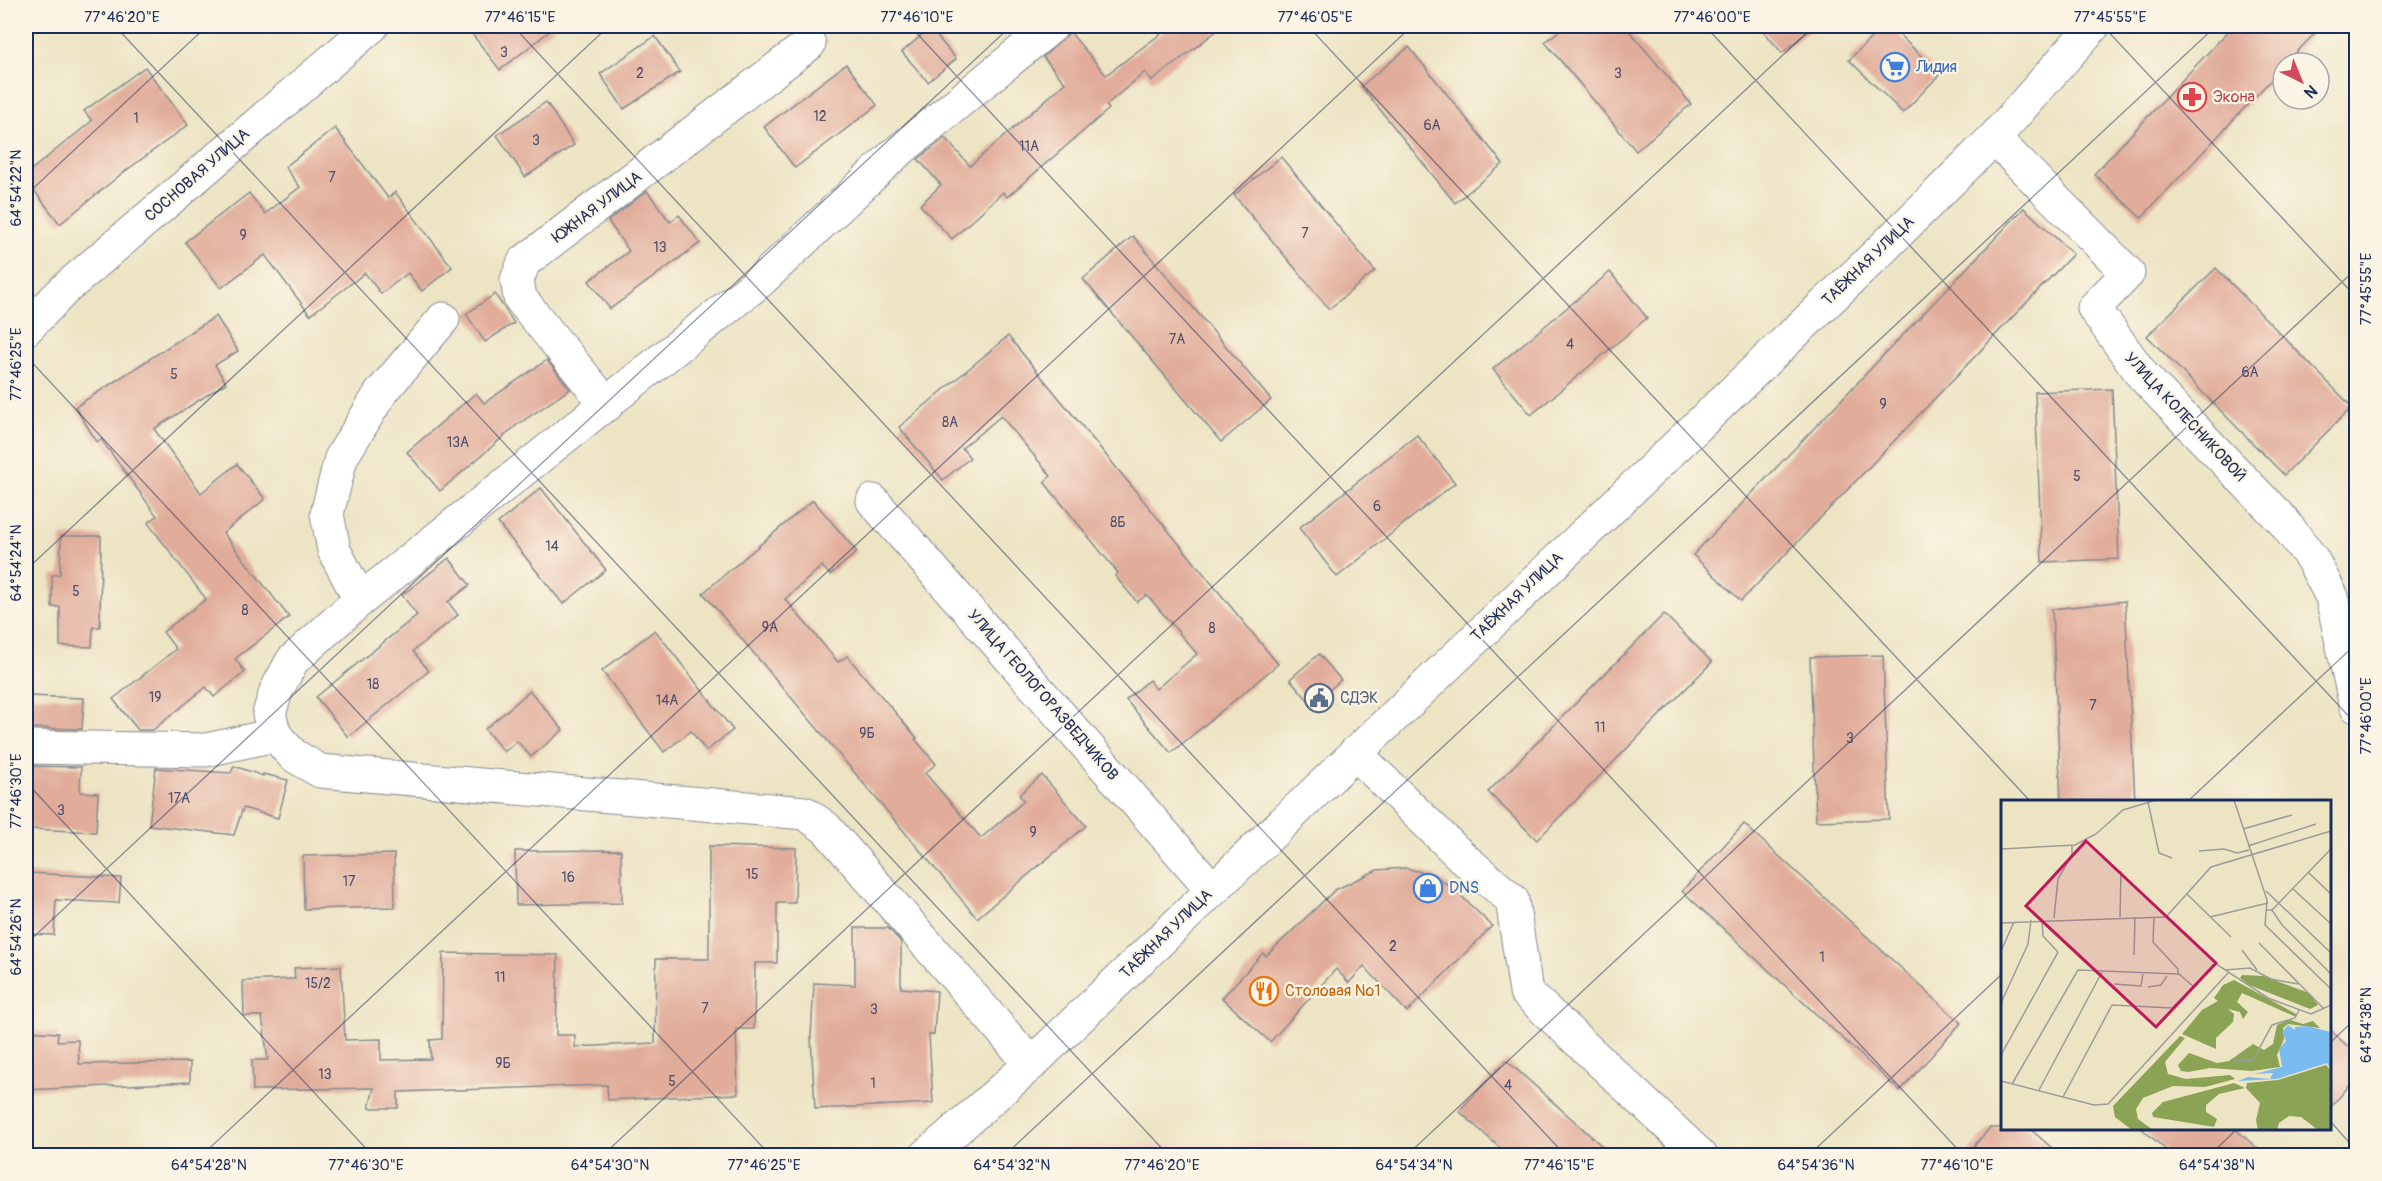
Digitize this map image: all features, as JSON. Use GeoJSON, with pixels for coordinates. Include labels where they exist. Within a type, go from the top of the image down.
{"type":"FeatureCollection","features":[{"type":"Feature","properties":{"kind":"street","name":"СОСНОВАЯ УЛИЦА"},"geometry":{"type":"LineString","coordinates":[[26,329],[65,290],[372,26]]}},
{"type":"Feature","properties":{"kind":"street","name":"ТАЁЖНАЯ УЛИЦА"},"geometry":{"type":"LineString","coordinates":[[926,1155],[1031,1064],[1994,138],[2093,26]]}},
{"type":"Feature","properties":{"kind":"street"},"geometry":{"type":"LineString","coordinates":[[1031,1064],[826,828],[805,813],[320,771],[293,755],[274,735],[269,714],[276,691],[292,661],[360,600],[608,405],[760,281],[896,154],[1036,30]]}},
{"type":"Feature","properties":{"kind":"street","name":"ЮЖНАЯ УЛИЦА"},"geometry":{"type":"LineString","coordinates":[[608,405],[520,298],[516,280],[524,262],[809,44]]}},
{"type":"Feature","properties":{"kind":"street","name":"УЛИЦА КОЛЕСНИКОВОЙ"},"geometry":{"type":"LineString","coordinates":[[1994,138],[2128,273],[2094,308],[2143,376],[2284,522],[2312,559],[2332,597],[2356,706]]}},
{"type":"Feature","properties":{"kind":"street"},"geometry":{"type":"LineString","coordinates":[[360,600],[334,550],[327,514],[341,458],[380,394],[443,320]]}},
{"type":"Feature","properties":{"kind":"street","name":"УЛИЦА ГЕОЛОГОРАЗВЕДЧИКОВ"},"geometry":{"type":"LineString","coordinates":[[873,501],[1212,889]]}},
{"type":"Feature","properties":{"kind":"street"},"geometry":{"type":"LineString","coordinates":[[26,747],[206,750],[274,735]]}},
{"type":"Feature","properties":{"kind":"street"},"geometry":{"type":"LineString","coordinates":[[1355,753],[1462,857],[1512,900],[1526,992],[1701,1155]]}},
{"type":"Feature","properties":{"kind":"shaded area"},"geometry":{"type":"Polygon","coordinates":[[[1307,1142],[1308,1156],[1013,1155],[1022,1147],[1307,1142]]]}},
{"type":"Feature","properties":{"kind":"building"},"geometry":{"type":"Polygon","coordinates":[[[466,26],[556,26],[500,70],[466,26]]]}},
{"type":"Feature","properties":{"kind":"building"},"geometry":{"type":"Polygon","coordinates":[[[1171,26],[1223,26],[1152,81],[1145,72],[1106,105],[1109,109],[1007,197],[1003,192],[952,239],[920,205],[941,185],[918,159],[945,138],[970,166],[1065,83],[1043,57],[1070,32],[1106,75],[1171,26]]]}},
{"type":"Feature","properties":{"kind":"building"},"geometry":{"type":"Polygon","coordinates":[[[1565,26],[1625,26],[1691,104],[1636,151],[1545,42],[1565,26]]]}},
{"type":"Feature","properties":{"kind":"building"},"geometry":{"type":"Polygon","coordinates":[[[1759,26],[1815,26],[1782,53],[1759,26]]]}},
{"type":"Feature","properties":{"kind":"building","name":"Лидия"},"geometry":{"type":"Polygon","coordinates":[[[1883,26],[1890,26],[1940,74],[1903,113],[1849,60],[1883,26]]]}},
{"type":"Feature","properties":{"kind":"building"},"geometry":{"type":"Polygon","coordinates":[[[2233,26],[2322,26],[2298,51],[2271,51],[2271,80],[2141,218],[2094,174],[2233,26]]]}},
{"type":"Feature","properties":{"kind":"building"},"geometry":{"type":"Polygon","coordinates":[[[930,28],[956,59],[928,82],[902,52],[930,28]]]}},
{"type":"Feature","properties":{"kind":"building"},"geometry":{"type":"Polygon","coordinates":[[[655,36],[680,72],[624,109],[600,74],[655,36]]]}},
{"type":"Feature","properties":{"kind":"building"},"geometry":{"type":"Polygon","coordinates":[[[1409,47],[1503,164],[1455,203],[1361,86],[1409,47]]]}},
{"type":"Feature","properties":{"kind":"building"},"geometry":{"type":"Polygon","coordinates":[[[846,64],[877,105],[795,168],[764,127],[846,64]]]}},
{"type":"Feature","properties":{"kind":"building"},"geometry":{"type":"Polygon","coordinates":[[[145,67],[188,125],[120,175],[60,224],[26,180],[26,174],[92,121],[84,111],[145,67]]]}},
{"type":"Feature","properties":{"kind":"building"},"geometry":{"type":"Polygon","coordinates":[[[546,102],[574,145],[525,177],[497,135],[546,102]]]}},
{"type":"Feature","properties":{"kind":"building"},"geometry":{"type":"Polygon","coordinates":[[[335,128],[388,198],[395,192],[452,267],[422,291],[408,273],[381,294],[365,273],[310,315],[265,255],[221,288],[185,242],[249,193],[265,214],[300,187],[285,167],[335,128]]]}},
{"type":"Feature","properties":{"kind":"building"},"geometry":{"type":"Polygon","coordinates":[[[1281,157],[1375,271],[1329,309],[1234,195],[1281,157]]]}},
{"type":"Feature","properties":{"kind":"building"},"geometry":{"type":"Polygon","coordinates":[[[647,191],[670,222],[679,215],[700,243],[610,309],[589,281],[629,251],[608,221],[647,191]]]}},
{"type":"Feature","properties":{"kind":"building"},"geometry":{"type":"Polygon","coordinates":[[[2024,208],[2073,254],[1741,601],[1693,555],[2024,208]]]}},
{"type":"Feature","properties":{"kind":"building"},"geometry":{"type":"Polygon","coordinates":[[[1133,236],[1271,400],[1221,442],[1083,279],[1133,236]]]}},
{"type":"Feature","properties":{"kind":"building"},"geometry":{"type":"Polygon","coordinates":[[[2216,268],[2352,407],[2284,475],[2147,336],[2216,268]]]}},
{"type":"Feature","properties":{"kind":"building"},"geometry":{"type":"Polygon","coordinates":[[[1610,272],[1647,318],[1531,415],[1493,369],[1610,272]]]}},
{"type":"Feature","properties":{"kind":"building"},"geometry":{"type":"Polygon","coordinates":[[[495,294],[514,323],[485,342],[466,314],[495,294]]]}},
{"type":"Feature","properties":{"kind":"building"},"geometry":{"type":"Polygon","coordinates":[[[216,316],[238,351],[215,365],[226,383],[154,429],[201,493],[237,464],[265,499],[223,533],[289,617],[235,659],[245,672],[214,697],[206,687],[153,730],[138,730],[113,699],[176,649],[163,632],[206,599],[148,523],[157,516],[101,439],[97,442],[75,407],[216,316]]]}},
{"type":"Feature","properties":{"kind":"building"},"geometry":{"type":"Polygon","coordinates":[[[1008,336],[1278,664],[1171,753],[1126,700],[1149,680],[1156,689],[1197,654],[1147,595],[1137,602],[1115,576],[1118,573],[1044,482],[1051,476],[1001,416],[962,448],[970,458],[943,480],[899,427],[1008,336]]]}},
{"type":"Feature","properties":{"kind":"building"},"geometry":{"type":"Polygon","coordinates":[[[547,360],[570,389],[517,425],[440,491],[407,452],[476,393],[484,403],[547,360]]]}},
{"type":"Feature","properties":{"kind":"building"},"geometry":{"type":"Polygon","coordinates":[[[2112,389],[2119,559],[2042,562],[2035,392],[2112,389]]]}},
{"type":"Feature","properties":{"kind":"building"},"geometry":{"type":"Polygon","coordinates":[[[1417,435],[1455,483],[1337,577],[1299,528],[1417,435]]]}},
{"type":"Feature","properties":{"kind":"building"},"geometry":{"type":"Polygon","coordinates":[[[541,488],[606,570],[563,604],[498,523],[541,488]]]}},
{"type":"Feature","properties":{"kind":"building"},"geometry":{"type":"Polygon","coordinates":[[[813,500],[857,552],[830,575],[822,566],[785,599],[838,662],[847,656],[917,738],[915,739],[936,764],[925,773],[981,838],[1024,801],[1019,795],[1042,775],[1086,826],[977,918],[703,593],[813,500]]]}},
{"type":"Feature","properties":{"kind":"building"},"geometry":{"type":"Polygon","coordinates":[[[61,536],[101,536],[100,627],[93,627],[92,647],[60,646],[60,607],[52,607],[52,575],[60,574],[61,536]]]}},
{"type":"Feature","properties":{"kind":"building"},"geometry":{"type":"Polygon","coordinates":[[[449,558],[470,585],[448,602],[458,615],[413,651],[429,671],[348,737],[316,697],[417,615],[402,595],[449,558]]]}},
{"type":"Feature","properties":{"kind":"building"},"geometry":{"type":"Polygon","coordinates":[[[2125,601],[2135,800],[2061,800],[2052,609],[2125,601]]]}},
{"type":"Feature","properties":{"kind":"building"},"geometry":{"type":"Polygon","coordinates":[[[1664,614],[1712,662],[1537,840],[1488,792],[1664,614]]]}},
{"type":"Feature","properties":{"kind":"building"},"geometry":{"type":"Polygon","coordinates":[[[655,630],[733,730],[706,751],[691,731],[664,752],[602,671],[655,630]]]}},
{"type":"Feature","properties":{"kind":"building"},"geometry":{"type":"Polygon","coordinates":[[[1319,654],[1341,680],[1312,705],[1290,679],[1319,654]]]}},
{"type":"Feature","properties":{"kind":"building"},"geometry":{"type":"Polygon","coordinates":[[[1883,655],[1889,819],[1816,821],[1810,657],[1883,655]]]}},
{"type":"Feature","properties":{"kind":"building"},"geometry":{"type":"Polygon","coordinates":[[[530,691],[563,730],[531,757],[517,741],[504,752],[485,729],[530,691]]]}},
{"type":"Feature","properties":{"kind":"building"},"geometry":{"type":"Polygon","coordinates":[[[26,696],[84,698],[82,729],[26,728],[26,696]]]}},
{"type":"Feature","properties":{"kind":"building"},"geometry":{"type":"Polygon","coordinates":[[[26,766],[81,767],[80,792],[98,793],[96,832],[30,829],[31,826],[26,826],[26,766]]]}},
{"type":"Feature","properties":{"kind":"building"},"geometry":{"type":"Polygon","coordinates":[[[234,766],[263,776],[263,774],[288,780],[278,818],[243,808],[234,835],[149,825],[156,768],[231,773],[234,766]]]}},
{"type":"Feature","properties":{"kind":"building"},"geometry":{"type":"Polygon","coordinates":[[[1744,824],[1961,1023],[1900,1091],[1682,891],[1744,824]]]}},
{"type":"Feature","properties":{"kind":"building"},"geometry":{"type":"Polygon","coordinates":[[[709,846],[796,848],[795,903],[777,903],[777,963],[755,963],[754,1029],[736,1029],[738,1094],[608,1100],[607,1085],[398,1092],[398,1108],[369,1108],[374,1088],[253,1090],[252,1060],[268,1060],[262,1016],[244,1016],[243,981],[295,979],[294,968],[341,966],[345,1040],[381,1039],[381,1060],[431,1059],[430,1040],[442,1039],[443,953],[558,955],[556,1035],[575,1035],[575,1047],[655,1043],[656,959],[709,959],[709,846]]]}},
{"type":"Feature","properties":{"kind":"building"},"geometry":{"type":"Polygon","coordinates":[[[621,850],[622,903],[516,905],[515,851],[621,850]]]}},
{"type":"Feature","properties":{"kind":"building"},"geometry":{"type":"Polygon","coordinates":[[[394,854],[395,907],[304,909],[303,856],[394,854]]]}},
{"type":"Feature","properties":{"kind":"building"},"geometry":{"type":"Polygon","coordinates":[[[1405,868],[1433,875],[1453,888],[1492,926],[1407,1012],[1364,966],[1349,983],[1336,969],[1270,1042],[1222,998],[1263,953],[1266,956],[1335,890],[1377,870],[1405,868]]]}},
{"type":"Feature","properties":{"kind":"building"},"geometry":{"type":"Polygon","coordinates":[[[29,873],[121,878],[119,903],[56,900],[54,935],[26,934],[29,873]]]}},
{"type":"Feature","properties":{"kind":"building"},"geometry":{"type":"Polygon","coordinates":[[[855,928],[888,928],[901,942],[901,988],[937,991],[934,1035],[929,1035],[933,1103],[815,1109],[811,1037],[814,983],[855,985],[855,928]]]}},
{"type":"Feature","properties":{"kind":"building"},"geometry":{"type":"Polygon","coordinates":[[[26,1031],[58,1033],[57,1041],[78,1040],[79,1064],[190,1062],[190,1082],[26,1090],[26,1031]]]}},
{"type":"Feature","properties":{"kind":"building"},"geometry":{"type":"Polygon","coordinates":[[[2331,1031],[2356,1054],[2356,1078],[2331,1107],[2331,1031]]]}},
{"type":"Feature","properties":{"kind":"building"},"geometry":{"type":"Polygon","coordinates":[[[1506,1060],[1612,1155],[1508,1155],[1459,1111],[1506,1060]]]}},
{"type":"Feature","properties":{"kind":"building"},"geometry":{"type":"Polygon","coordinates":[[[1990,1128],[2001,1128],[2001,1130],[2031,1130],[2060,1155],[1966,1155],[1990,1128]]]}},
{"type":"Feature","properties":{"kind":"building"},"geometry":{"type":"Polygon","coordinates":[[[2143,1130],[2236,1130],[2265,1155],[2172,1155],[2143,1130]]]}},
{"type":"Feature","properties":{"kind":"place","name":"Лидия"},"geometry":{"type":"Point","coordinates":[1895,67]}},
{"type":"Feature","properties":{"kind":"place","name":"Экона"},"geometry":{"type":"Point","coordinates":[2192,97]}},
{"type":"Feature","properties":{"kind":"place","name":"СДЭК"},"geometry":{"type":"Point","coordinates":[1319,698]}},
{"type":"Feature","properties":{"kind":"place","name":"DNS"},"geometry":{"type":"Point","coordinates":[1428,888]}},
{"type":"Feature","properties":{"kind":"place","name":"Столовая №1"},"geometry":{"type":"Point","coordinates":[1264,991]}}]}
